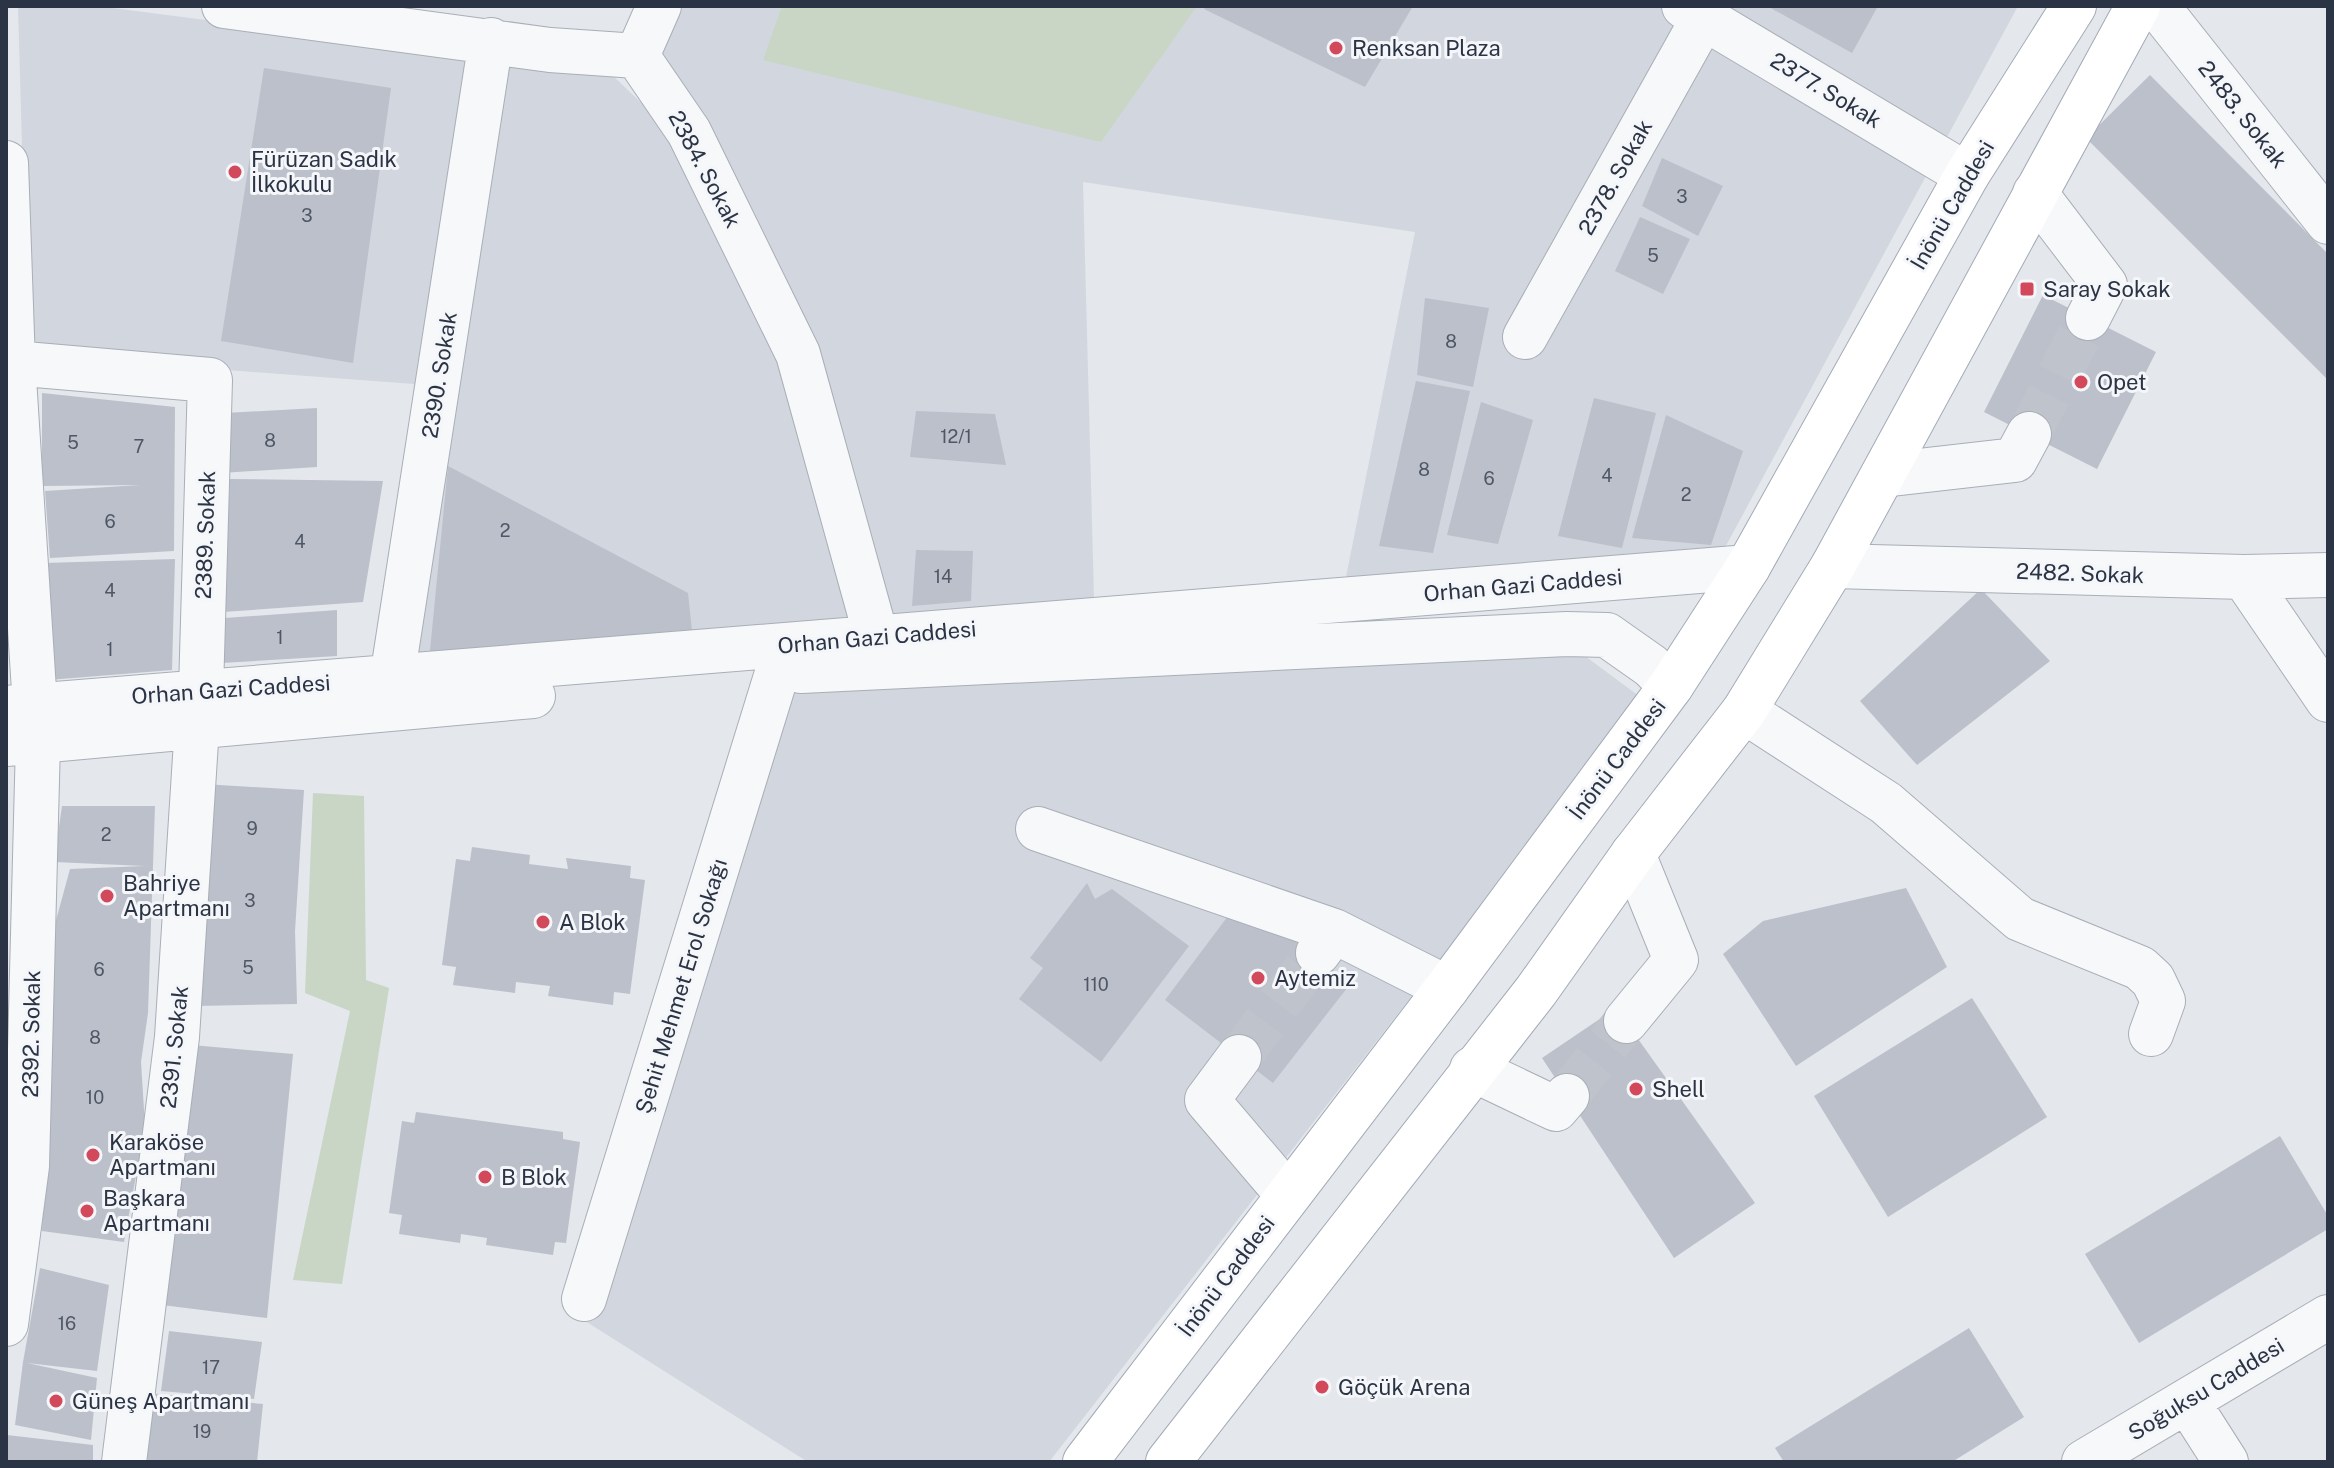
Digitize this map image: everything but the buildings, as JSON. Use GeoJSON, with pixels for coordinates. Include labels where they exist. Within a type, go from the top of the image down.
{"type":"FeatureCollection","features":[{"type":"Feature","properties":{"kind":"main road","name":"İnönü Caddesi"},"geometry":{"type":"LineString","coordinates":[[1085,1462],[1447,988],[1671,686],[1748,567],[1967,175],[2074,6]]}},
{"type":"Feature","properties":{"kind":"main road"},"geometry":{"type":"LineString","coordinates":[[1168,1462],[1472,1069],[1536,991],[1633,854],[1744,711],[1833,566],[2138,6]]}},
{"type":"Feature","properties":{"kind":"street"},"geometry":{"type":"LineString","coordinates":[[224,6],[351,14],[550,50],[637,56],[659,6]]}},
{"type":"Feature","properties":{"kind":"street","name":"2483. Sokak"},"geometry":{"type":"LineString","coordinates":[[2157,6],[2328,222]]}},
{"type":"Feature","properties":{"kind":"street","name":"2377. Sokak"},"geometry":{"type":"LineString","coordinates":[[1694,12],[1967,175]]}},
{"type":"Feature","properties":{"kind":"street","name":"2378. Sokak"},"geometry":{"type":"LineString","coordinates":[[1525,337],[1694,12]]}},
{"type":"Feature","properties":{"kind":"street","name":"2390. Sokak"},"geometry":{"type":"LineString","coordinates":[[392,694],[491,40]]}},
{"type":"Feature","properties":{"kind":"street","name":"2384. Sokak"},"geometry":{"type":"LineString","coordinates":[[637,56],[689,132],[798,354],[876,636]]}},
{"type":"Feature","properties":{"kind":"street","name":"2392. Sokak"},"geometry":{"type":"LineString","coordinates":[[6,163],[21,725],[27,1166],[6,1324]]}},
{"type":"Feature","properties":{"kind":"street"},"geometry":{"type":"LineString","coordinates":[[2035,193],[2105,285],[2088,318]]}},
{"type":"Feature","properties":{"kind":"street","name":"2389. Sokak"},"geometry":{"type":"LineString","coordinates":[[10,338],[210,380],[199,708]]}},
{"type":"Feature","properties":{"kind":"street"},"geometry":{"type":"LineString","coordinates":[[1883,475],[2015,460],[2029,434]]}},
{"type":"Feature","properties":{"kind":"street","name":"2482. Sokak"},"geometry":{"type":"LineString","coordinates":[[1833,566],[2244,577],[2328,575]]}},
{"type":"Feature","properties":{"kind":"street","name":"Orhan Gazi Caddesi"},"geometry":{"type":"LineString","coordinates":[[392,694],[876,636],[1748,567]]}},
{"type":"Feature","properties":{"kind":"street"},"geometry":{"type":"LineString","coordinates":[[2244,577],[2328,700]]}},
{"type":"Feature","properties":{"kind":"street","name":"Orhan Gazi Caddesi"},"geometry":{"type":"LineString","coordinates":[[21,725],[392,694],[1567,634],[1607,635],[1651,666],[1671,686]]}},
{"type":"Feature","properties":{"kind":"street","name":"Şehit Mehmet Erol Sokağı"},"geometry":{"type":"LineString","coordinates":[[584,1299],[777,673]]}},
{"type":"Feature","properties":{"kind":"street","name":"2391. Sokak"},"geometry":{"type":"LineString","coordinates":[[124,1462],[177,1037],[199,708]]}},
{"type":"Feature","properties":{"kind":"street"},"geometry":{"type":"LineString","coordinates":[[1744,711],[1886,803],[2020,919],[2140,968],[2153,980],[2163,1001],[2151,1034]]}},
{"type":"Feature","properties":{"kind":"street"},"geometry":{"type":"LineString","coordinates":[[1038,829],[1324,944],[1447,988]]}},
{"type":"Feature","properties":{"kind":"street"},"geometry":{"type":"LineString","coordinates":[[1626,1021],[1676,960],[1633,854]]}},
{"type":"Feature","properties":{"kind":"street"},"geometry":{"type":"LineString","coordinates":[[1239,1057],[1207,1100],[1287,1194]]}},
{"type":"Feature","properties":{"kind":"street"},"geometry":{"type":"LineString","coordinates":[[1472,1069],[1556,1109],[1567,1096]]}},
{"type":"Feature","properties":{"kind":"street","name":"Soğuksu Caddesi"},"geometry":{"type":"LineString","coordinates":[[2084,1462],[2328,1317]]}},
{"type":"Feature","properties":{"kind":"street"},"geometry":{"type":"LineString","coordinates":[[2187,1401],[2226,1462]]}},
{"type":"Feature","properties":{"kind":"shaded area"},"geometry":{"type":"Polygon","coordinates":[[[18,6],[97,6],[609,72],[681,141],[648,51],[670,6],[2018,6],[1722,553],[1346,577],[1415,232],[1083,182],[1094,598],[870,618],[392,678],[414,384],[28,355],[18,6]]]}},
{"type":"Feature","properties":{"kind":"shaded area"},"geometry":{"type":"Polygon","coordinates":[[[1585,656],[1643,699],[1049,1462],[808,1462],[571,1312],[757,686],[1163,662],[1585,656]]]}},
{"type":"Feature","properties":{"kind":"green space"},"geometry":{"type":"Polygon","coordinates":[[[782,6],[1197,6],[1101,142],[763,60],[782,6]]]}},
{"type":"Feature","properties":{"kind":"green space"},"geometry":{"type":"Polygon","coordinates":[[[313,793],[364,796],[366,980],[389,988],[342,1284],[293,1280],[350,1011],[305,993],[313,793]]]}},
{"type":"Feature","properties":{"kind":"tunnel"},"geometry":{"type":"LineString","coordinates":[[2029,434],[2088,318]]}},
{"type":"Feature","properties":{"kind":"tunnel"},"geometry":{"type":"LineString","coordinates":[[1239,1057],[1315,956]]}},
{"type":"Feature","properties":{"kind":"tunnel"},"geometry":{"type":"LineString","coordinates":[[1567,1096],[1626,1021]]}},
{"type":"Feature","properties":{"kind":"place","name":"Renksan Plaza"},"geometry":{"type":"Point","coordinates":[1336,48]}},
{"type":"Feature","properties":{"kind":"place","name":"Fürüzan Sadık İlkokulu"},"geometry":{"type":"Point","coordinates":[235,172]}},
{"type":"Feature","properties":{"kind":"place","name":"Saray Sokak"},"geometry":{"type":"Point","coordinates":[2027,289]}},
{"type":"Feature","properties":{"kind":"place","name":"Opet"},"geometry":{"type":"Point","coordinates":[2081,382]}},
{"type":"Feature","properties":{"kind":"place","name":"Bahriye Apartmanı"},"geometry":{"type":"Point","coordinates":[107,896]}},
{"type":"Feature","properties":{"kind":"place","name":"A Blok"},"geometry":{"type":"Point","coordinates":[543,922]}},
{"type":"Feature","properties":{"kind":"place","name":"Aytemiz"},"geometry":{"type":"Point","coordinates":[1258,978]}},
{"type":"Feature","properties":{"kind":"place","name":"Shell"},"geometry":{"type":"Point","coordinates":[1636,1089]}},
{"type":"Feature","properties":{"kind":"place","name":"Karaköse Apartmanı"},"geometry":{"type":"Point","coordinates":[93,1155]}},
{"type":"Feature","properties":{"kind":"place","name":"B Blok"},"geometry":{"type":"Point","coordinates":[485,1177]}},
{"type":"Feature","properties":{"kind":"place","name":"Başkara Apartmanı"},"geometry":{"type":"Point","coordinates":[87,1211]}},
{"type":"Feature","properties":{"kind":"place","name":"Göçük Arena"},"geometry":{"type":"Point","coordinates":[1322,1387]}},
{"type":"Feature","properties":{"kind":"place","name":"Güneş Apartmanı"},"geometry":{"type":"Point","coordinates":[56,1401]}}]}
